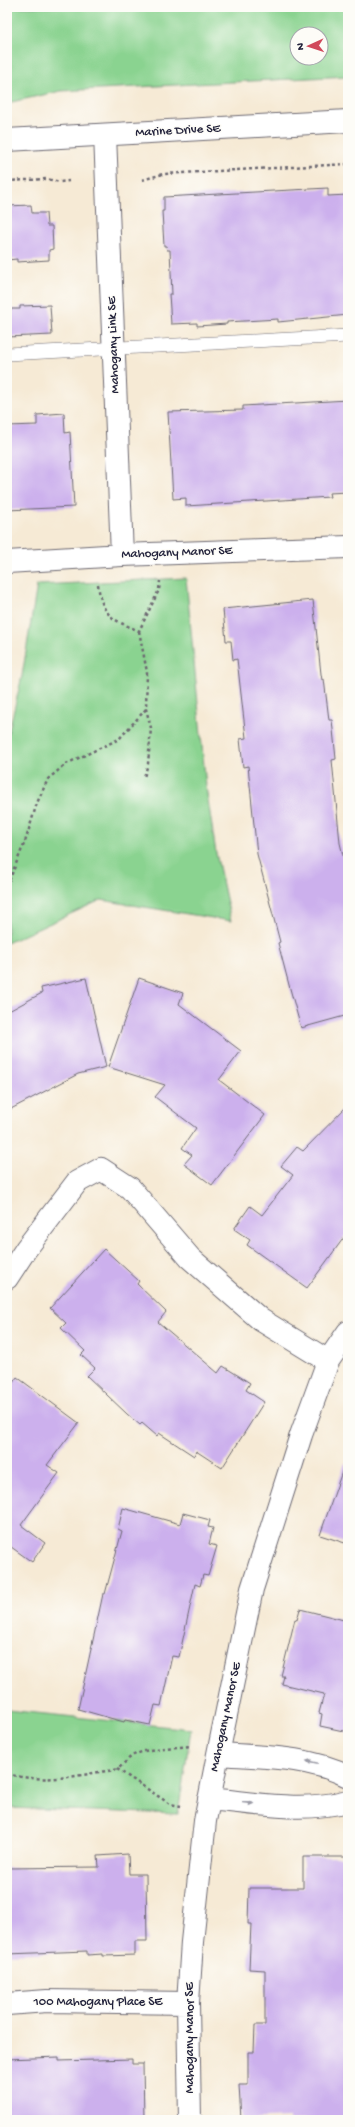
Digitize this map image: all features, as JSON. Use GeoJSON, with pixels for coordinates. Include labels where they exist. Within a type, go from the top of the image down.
{"type":"FeatureCollection","features":[{"type":"Feature","properties":{"kind":"street","name":"Marine Drive SE"},"geometry":{"type":"LineString","coordinates":[[7,140],[348,121]]}},
{"type":"Feature","properties":{"kind":"street","name":"Mahogany Link SE"},"geometry":{"type":"LineString","coordinates":[[105,135],[122,555]]}},
{"type":"Feature","properties":{"kind":"street","name":"Mahogany Manor SE"},"geometry":{"type":"LineString","coordinates":[[7,562],[122,555],[348,547]]}},
{"type":"Feature","properties":{"kind":"street"},"geometry":{"type":"LineString","coordinates":[[7,1278],[26,1249],[77,1182],[101,1169],[130,1188],[190,1258],[262,1320],[328,1361]]}},
{"type":"Feature","properties":{"kind":"street","name":"Mahogany Manor SE"},"geometry":{"type":"LineString","coordinates":[[190,2120],[188,2003],[197,1881],[209,1799],[218,1754],[252,1589],[301,1435],[328,1361],[348,1332]]}},
{"type":"Feature","properties":{"kind":"street"},"geometry":{"type":"LineString","coordinates":[[218,1754],[308,1762],[331,1768],[348,1776]]}},
{"type":"Feature","properties":{"kind":"street"},"geometry":{"type":"LineString","coordinates":[[209,1799],[300,1808],[319,1807],[348,1801]]}},
{"type":"Feature","properties":{"kind":"street","name":"100 Mahogany Place SE"},"geometry":{"type":"LineString","coordinates":[[7,2004],[47,2001],[188,2003]]}},
{"type":"Feature","properties":{"kind":"lane"},"geometry":{"type":"LineString","coordinates":[[7,354],[114,347],[348,336]]}},
{"type":"Feature","properties":{"kind":"path"},"geometry":{"type":"LineString","coordinates":[[142,180],[163,174],[348,164]]}},
{"type":"Feature","properties":{"kind":"path"},"geometry":{"type":"LineString","coordinates":[[7,181],[47,179],[60,182],[70,181]]}},
{"type":"Feature","properties":{"kind":"path"},"geometry":{"type":"LineString","coordinates":[[144,777],[148,764],[151,728],[146,709],[147,672],[139,631],[159,590],[160,581]]}},
{"type":"Feature","properties":{"kind":"path"},"geometry":{"type":"LineString","coordinates":[[98,584],[103,608],[116,621],[139,631]]}},
{"type":"Feature","properties":{"kind":"path"},"geometry":{"type":"LineString","coordinates":[[7,886],[26,839],[37,803],[48,779],[66,764],[119,739],[146,709]]}},
{"type":"Feature","properties":{"kind":"path"},"geometry":{"type":"LineString","coordinates":[[7,1774],[22,1778],[47,1779],[117,1769],[124,1761],[137,1754],[153,1749],[191,1746]]}},
{"type":"Feature","properties":{"kind":"path"},"geometry":{"type":"LineString","coordinates":[[117,1769],[170,1804],[181,1806]]}},
{"type":"Feature","properties":{"kind":"green space"},"geometry":{"type":"Polygon","coordinates":[[[7,7],[348,7],[348,76],[61,91],[7,103],[7,7]]]}},
{"type":"Feature","properties":{"kind":"green space"},"geometry":{"type":"Polygon","coordinates":[[[186,578],[206,787],[216,853],[231,921],[101,900],[7,943],[7,739],[22,676],[37,585],[186,578]]]}},
{"type":"Feature","properties":{"kind":"green space"},"geometry":{"type":"Polygon","coordinates":[[[7,1710],[191,1729],[178,1814],[7,1808],[7,1710]]]}},
{"type":"Feature","properties":{"kind":"building"},"geometry":{"type":"Polygon","coordinates":[[[328,188],[328,196],[348,195],[348,315],[278,322],[278,319],[227,322],[227,324],[197,326],[197,323],[171,324],[169,294],[172,294],[170,250],[167,250],[166,246],[164,246],[162,211],[164,211],[164,197],[328,188]]]}},
{"type":"Feature","properties":{"kind":"building"},"geometry":{"type":"Polygon","coordinates":[[[31,205],[32,213],[46,213],[47,226],[52,226],[53,249],[49,250],[49,260],[17,262],[17,259],[7,260],[7,206],[31,205]]]}},
{"type":"Feature","properties":{"kind":"building"},"geometry":{"type":"Polygon","coordinates":[[[50,305],[52,335],[7,337],[7,309],[20,309],[20,306],[50,305]]]}},
{"type":"Feature","properties":{"kind":"building"},"geometry":{"type":"Polygon","coordinates":[[[348,400],[348,492],[329,493],[330,497],[186,506],[186,498],[173,499],[168,412],[243,410],[243,406],[348,400]]]}},
{"type":"Feature","properties":{"kind":"building"},"geometry":{"type":"Polygon","coordinates":[[[64,413],[65,433],[70,432],[74,507],[7,510],[7,426],[37,425],[37,415],[64,413]]]}},
{"type":"Feature","properties":{"kind":"building"},"geometry":{"type":"Polygon","coordinates":[[[313,600],[321,674],[322,680],[324,679],[329,720],[332,720],[336,759],[332,760],[340,843],[348,876],[348,1015],[301,1028],[278,943],[280,942],[257,854],[248,766],[243,767],[240,739],[246,738],[237,659],[233,660],[231,641],[226,641],[223,609],[313,600]]]}},
{"type":"Feature","properties":{"kind":"building"},"geometry":{"type":"Polygon","coordinates":[[[86,978],[106,1067],[78,1074],[7,1111],[7,1012],[42,993],[41,988],[86,978]]]}},
{"type":"Feature","properties":{"kind":"building"},"geometry":{"type":"Polygon","coordinates":[[[139,978],[183,993],[179,1004],[241,1051],[219,1080],[265,1115],[212,1185],[184,1164],[192,1155],[182,1148],[196,1128],[155,1097],[165,1085],[108,1067],[139,978]]]}},
{"type":"Feature","properties":{"kind":"building"},"geometry":{"type":"Polygon","coordinates":[[[348,1105],[348,1232],[307,1288],[247,1245],[250,1240],[234,1229],[250,1206],[262,1215],[293,1175],[281,1166],[297,1147],[303,1151],[348,1105]]]}},
{"type":"Feature","properties":{"kind":"building"},"geometry":{"type":"Polygon","coordinates":[[[104,1249],[139,1281],[137,1284],[166,1312],[158,1322],[218,1373],[223,1366],[250,1383],[246,1390],[264,1402],[222,1468],[196,1451],[194,1456],[159,1433],[157,1436],[142,1423],[140,1425],[127,1414],[87,1376],[95,1368],[81,1355],[85,1351],[61,1328],[66,1323],[50,1308],[104,1249]]]}},
{"type":"Feature","properties":{"kind":"building"},"geometry":{"type":"Polygon","coordinates":[[[17,1377],[79,1423],[47,1465],[59,1473],[21,1525],[45,1543],[32,1562],[7,1544],[7,1391],[17,1377]]]}},
{"type":"Feature","properties":{"kind":"building"},"geometry":{"type":"Polygon","coordinates":[[[345,1463],[348,1464],[348,1544],[320,1535],[345,1463]]]}},
{"type":"Feature","properties":{"kind":"building"},"geometry":{"type":"Polygon","coordinates":[[[123,1508],[180,1524],[183,1513],[210,1520],[208,1527],[213,1528],[209,1544],[217,1546],[208,1576],[203,1575],[200,1586],[195,1584],[179,1657],[172,1656],[161,1706],[155,1705],[150,1725],[125,1720],[124,1722],[78,1709],[103,1594],[105,1594],[122,1531],[118,1529],[123,1508]]]}},
{"type":"Feature","properties":{"kind":"building"},"geometry":{"type":"Polygon","coordinates":[[[300,1609],[348,1621],[348,1732],[320,1726],[322,1714],[319,1713],[324,1694],[282,1684],[284,1676],[281,1676],[295,1619],[297,1620],[300,1609]]]}},
{"type":"Feature","properties":{"kind":"building"},"geometry":{"type":"Polygon","coordinates":[[[128,1854],[129,1874],[146,1874],[147,1941],[135,1941],[135,1955],[87,1955],[87,1951],[7,1954],[7,1868],[99,1867],[98,1856],[128,1854]]]}},
{"type":"Feature","properties":{"kind":"building"},"geometry":{"type":"Polygon","coordinates":[[[303,1857],[348,1857],[348,2120],[289,2120],[289,2118],[241,2120],[239,2085],[248,2085],[248,2052],[254,2052],[255,2025],[265,2025],[265,1970],[249,1969],[251,1924],[248,1924],[249,1888],[303,1888],[303,1857]]]}},
{"type":"Feature","properties":{"kind":"building"},"geometry":{"type":"Polygon","coordinates":[[[59,2057],[59,2061],[132,2059],[132,2064],[143,2064],[144,2120],[7,2120],[7,2059],[59,2057]]]}}]}
